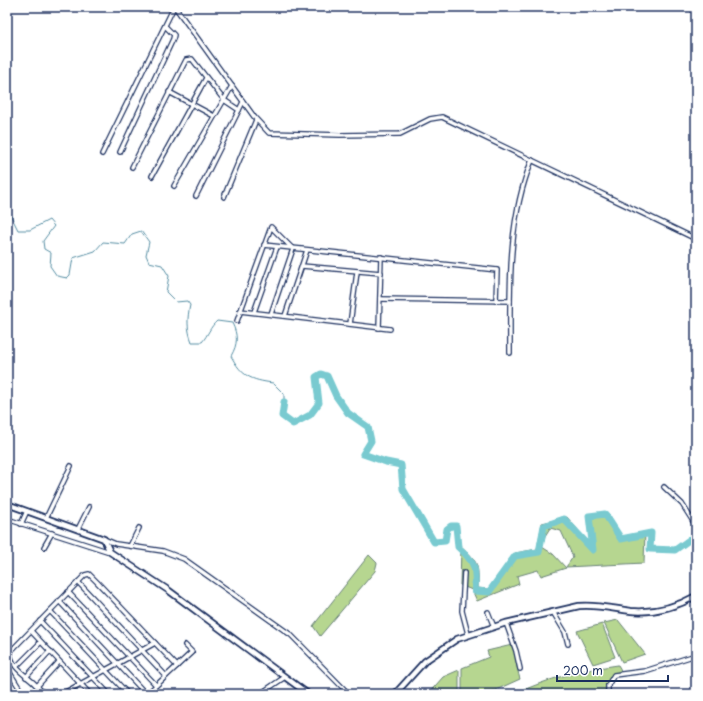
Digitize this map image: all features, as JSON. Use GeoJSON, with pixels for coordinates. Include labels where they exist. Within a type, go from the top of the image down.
{"type":"FeatureCollection","features":[{"type":"Feature","properties":{"kind":"street"},"geometry":{"type":"LineString","coordinates":[[102,154],[175,7],[256,120],[267,132],[274,134],[361,135],[403,133],[428,120],[442,118],[696,239]]}},
{"type":"Feature","properties":{"kind":"street"},"geometry":{"type":"LineString","coordinates":[[120,152],[173,39],[174,35],[165,26]]}},
{"type":"Feature","properties":{"kind":"street"},"geometry":{"type":"LineString","coordinates":[[132,167],[184,62],[189,59],[192,59],[224,100],[238,110]]}},
{"type":"Feature","properties":{"kind":"street"},"geometry":{"type":"LineString","coordinates":[[152,176],[206,78]]}},
{"type":"Feature","properties":{"kind":"street"},"geometry":{"type":"LineString","coordinates":[[174,186],[232,86]]}},
{"type":"Feature","properties":{"kind":"street"},"geometry":{"type":"LineString","coordinates":[[169,92],[214,116]]}},
{"type":"Feature","properties":{"kind":"street"},"geometry":{"type":"LineString","coordinates":[[196,196],[243,102]]}},
{"type":"Feature","properties":{"kind":"street"},"geometry":{"type":"LineString","coordinates":[[224,197],[256,120]]}},
{"type":"Feature","properties":{"kind":"street"},"geometry":{"type":"LineString","coordinates":[[510,353],[510,272],[515,222],[532,160]]}},
{"type":"Feature","properties":{"kind":"street"},"geometry":{"type":"LineString","coordinates":[[237,321],[271,227],[293,249]]}},
{"type":"Feature","properties":{"kind":"street"},"geometry":{"type":"LineString","coordinates":[[264,245],[498,270],[496,301]]}},
{"type":"Feature","properties":{"kind":"street"},"geometry":{"type":"LineString","coordinates":[[254,312],[277,247]]}},
{"type":"Feature","properties":{"kind":"street"},"geometry":{"type":"LineString","coordinates":[[271,314],[293,249]]}},
{"type":"Feature","properties":{"kind":"street"},"geometry":{"type":"LineString","coordinates":[[285,316],[307,250]]}},
{"type":"Feature","properties":{"kind":"street"},"geometry":{"type":"LineString","coordinates":[[379,328],[381,257]]}},
{"type":"Feature","properties":{"kind":"street"},"geometry":{"type":"LineString","coordinates":[[302,266],[381,273]]}},
{"type":"Feature","properties":{"kind":"street"},"geometry":{"type":"LineString","coordinates":[[350,324],[357,272]]}},
{"type":"Feature","properties":{"kind":"street"},"geometry":{"type":"LineString","coordinates":[[380,299],[510,301]]}},
{"type":"Feature","properties":{"kind":"street"},"geometry":{"type":"LineString","coordinates":[[240,311],[390,329]]}},
{"type":"Feature","properties":{"kind":"street"},"geometry":{"type":"LineString","coordinates":[[46,518],[71,466]]}},
{"type":"Feature","properties":{"kind":"street"},"geometry":{"type":"LineString","coordinates":[[664,487],[682,504],[695,525]]}},
{"type":"Feature","properties":{"kind":"street"},"geometry":{"type":"LineString","coordinates":[[7,504],[116,544],[163,551],[184,559],[291,635],[349,694]]}},
{"type":"Feature","properties":{"kind":"street"},"geometry":{"type":"LineString","coordinates":[[78,529],[89,507]]}},
{"type":"Feature","properties":{"kind":"street"},"geometry":{"type":"LineString","coordinates":[[21,524],[27,512]]}},
{"type":"Feature","properties":{"kind":"street"},"geometry":{"type":"LineString","coordinates":[[7,519],[110,552],[168,590],[308,694]]}},
{"type":"Feature","properties":{"kind":"street"},"geometry":{"type":"LineString","coordinates":[[130,546],[139,528]]}},
{"type":"Feature","properties":{"kind":"street"},"geometry":{"type":"LineString","coordinates":[[44,547],[52,533]]}},
{"type":"Feature","properties":{"kind":"street"},"geometry":{"type":"LineString","coordinates":[[104,539],[110,552]]}},
{"type":"Feature","properties":{"kind":"street"},"geometry":{"type":"LineString","coordinates":[[464,573],[462,611],[468,634]]}},
{"type":"Feature","properties":{"kind":"street"},"geometry":{"type":"LineString","coordinates":[[43,694],[38,685],[26,677],[17,666],[10,657],[10,652],[85,575],[89,574],[177,666]]}},
{"type":"Feature","properties":{"kind":"street"},"geometry":{"type":"LineString","coordinates":[[78,582],[166,676]]}},
{"type":"Feature","properties":{"kind":"street"},"geometry":{"type":"LineString","coordinates":[[68,592],[156,685]]}},
{"type":"Feature","properties":{"kind":"street"},"geometry":{"type":"LineString","coordinates":[[395,694],[430,657],[451,642],[468,634],[506,623],[590,605],[649,611],[665,609],[696,596]]}},
{"type":"Feature","properties":{"kind":"street"},"geometry":{"type":"LineString","coordinates":[[59,601],[146,694],[192,652],[185,645]]}},
{"type":"Feature","properties":{"kind":"street"},"geometry":{"type":"LineString","coordinates":[[50,611],[128,694]]}},
{"type":"Feature","properties":{"kind":"street"},"geometry":{"type":"LineString","coordinates":[[488,612],[494,627]]}},
{"type":"Feature","properties":{"kind":"street"},"geometry":{"type":"LineString","coordinates":[[553,612],[565,632],[568,644]]}},
{"type":"Feature","properties":{"kind":"street"},"geometry":{"type":"LineString","coordinates":[[40,621],[109,694]]}},
{"type":"Feature","properties":{"kind":"street"},"geometry":{"type":"LineString","coordinates":[[506,623],[516,651],[520,669]]}},
{"type":"Feature","properties":{"kind":"street"},"geometry":{"type":"LineString","coordinates":[[31,630],[90,694]]}},
{"type":"Feature","properties":{"kind":"street"},"geometry":{"type":"LineString","coordinates":[[17,666],[41,642]]}},
{"type":"Feature","properties":{"kind":"street"},"geometry":{"type":"LineString","coordinates":[[62,694],[155,643]]}},
{"type":"Feature","properties":{"kind":"street"},"geometry":{"type":"LineString","coordinates":[[26,677],[50,651]]}},
{"type":"Feature","properties":{"kind":"street"},"geometry":{"type":"LineString","coordinates":[[608,694],[608,685],[614,675],[644,671],[696,655]]}},
{"type":"Feature","properties":{"kind":"street"},"geometry":{"type":"LineString","coordinates":[[38,685],[59,662]]}},
{"type":"Feature","properties":{"kind":"street"},"geometry":{"type":"LineString","coordinates":[[7,668],[23,694]]}},
{"type":"Feature","properties":{"kind":"street"},"geometry":{"type":"LineString","coordinates":[[260,694],[285,677]]}},
{"type":"Feature","properties":{"kind":"street"},"geometry":{"type":"LineString","coordinates":[[69,690],[72,694]]}},
{"type":"Feature","properties":{"kind":"green space"},"geometry":{"type":"Polygon","coordinates":[[[607,512],[622,537],[645,532],[644,563],[566,567],[573,557],[561,531],[550,528],[545,536],[542,547],[553,554],[566,568],[541,576],[538,570],[517,576],[519,584],[477,601],[472,590],[460,585],[461,546],[471,556],[476,564],[478,569],[478,588],[488,589],[515,553],[537,549],[542,523],[567,517],[590,544],[587,514],[607,512]]]}},
{"type":"Feature","properties":{"kind":"green space"},"geometry":{"type":"Polygon","coordinates":[[[369,555],[377,563],[375,571],[320,636],[313,626],[369,555]]]}},
{"type":"Feature","properties":{"kind":"green space"},"geometry":{"type":"Polygon","coordinates":[[[618,620],[645,654],[622,662],[604,623],[618,620]]]}},
{"type":"Feature","properties":{"kind":"green space"},"geometry":{"type":"Polygon","coordinates":[[[602,624],[615,657],[593,664],[577,631],[602,624]]]}},
{"type":"Feature","properties":{"kind":"green space"},"geometry":{"type":"Polygon","coordinates":[[[512,645],[520,679],[487,694],[462,694],[462,668],[489,657],[487,651],[512,645]]]}},
{"type":"Feature","properties":{"kind":"green space"},"geometry":{"type":"Polygon","coordinates":[[[618,665],[621,670],[607,682],[605,689],[606,694],[515,694],[540,683],[565,675],[618,665]]]}},
{"type":"Feature","properties":{"kind":"green space"},"geometry":{"type":"Polygon","coordinates":[[[459,670],[459,694],[428,694],[443,677],[459,670]]]}},
{"type":"Feature","properties":{"kind":"waterway"},"geometry":{"type":"LineString","coordinates":[[7,213],[11,216],[18,230],[30,230],[49,220],[54,226],[43,241],[44,249],[51,253],[50,266],[57,276],[67,278],[70,275],[73,258],[95,251],[103,242],[125,244],[132,234],[141,231],[149,242],[146,255],[149,262],[162,265],[169,276],[166,292],[176,302],[187,301],[190,305],[188,324],[192,342],[202,342],[217,321],[232,323],[236,340],[231,356],[235,363],[243,373],[248,376],[273,383],[284,394],[284,402]]}},
{"type":"Feature","properties":{"kind":"waterway"},"geometry":{"type":"LineString","coordinates":[[284,402],[282,416],[293,424],[310,415],[319,403],[316,377],[321,374],[327,376],[336,396],[348,413],[368,427],[371,441],[363,454],[386,462],[401,465],[403,489],[434,542],[445,541],[447,529],[451,526],[456,526],[458,547],[468,557],[474,566],[475,591],[489,592],[515,556],[539,552],[544,526],[564,519],[593,550],[589,516],[605,514],[621,539],[651,533],[650,549],[675,550],[696,535]]}}]}
